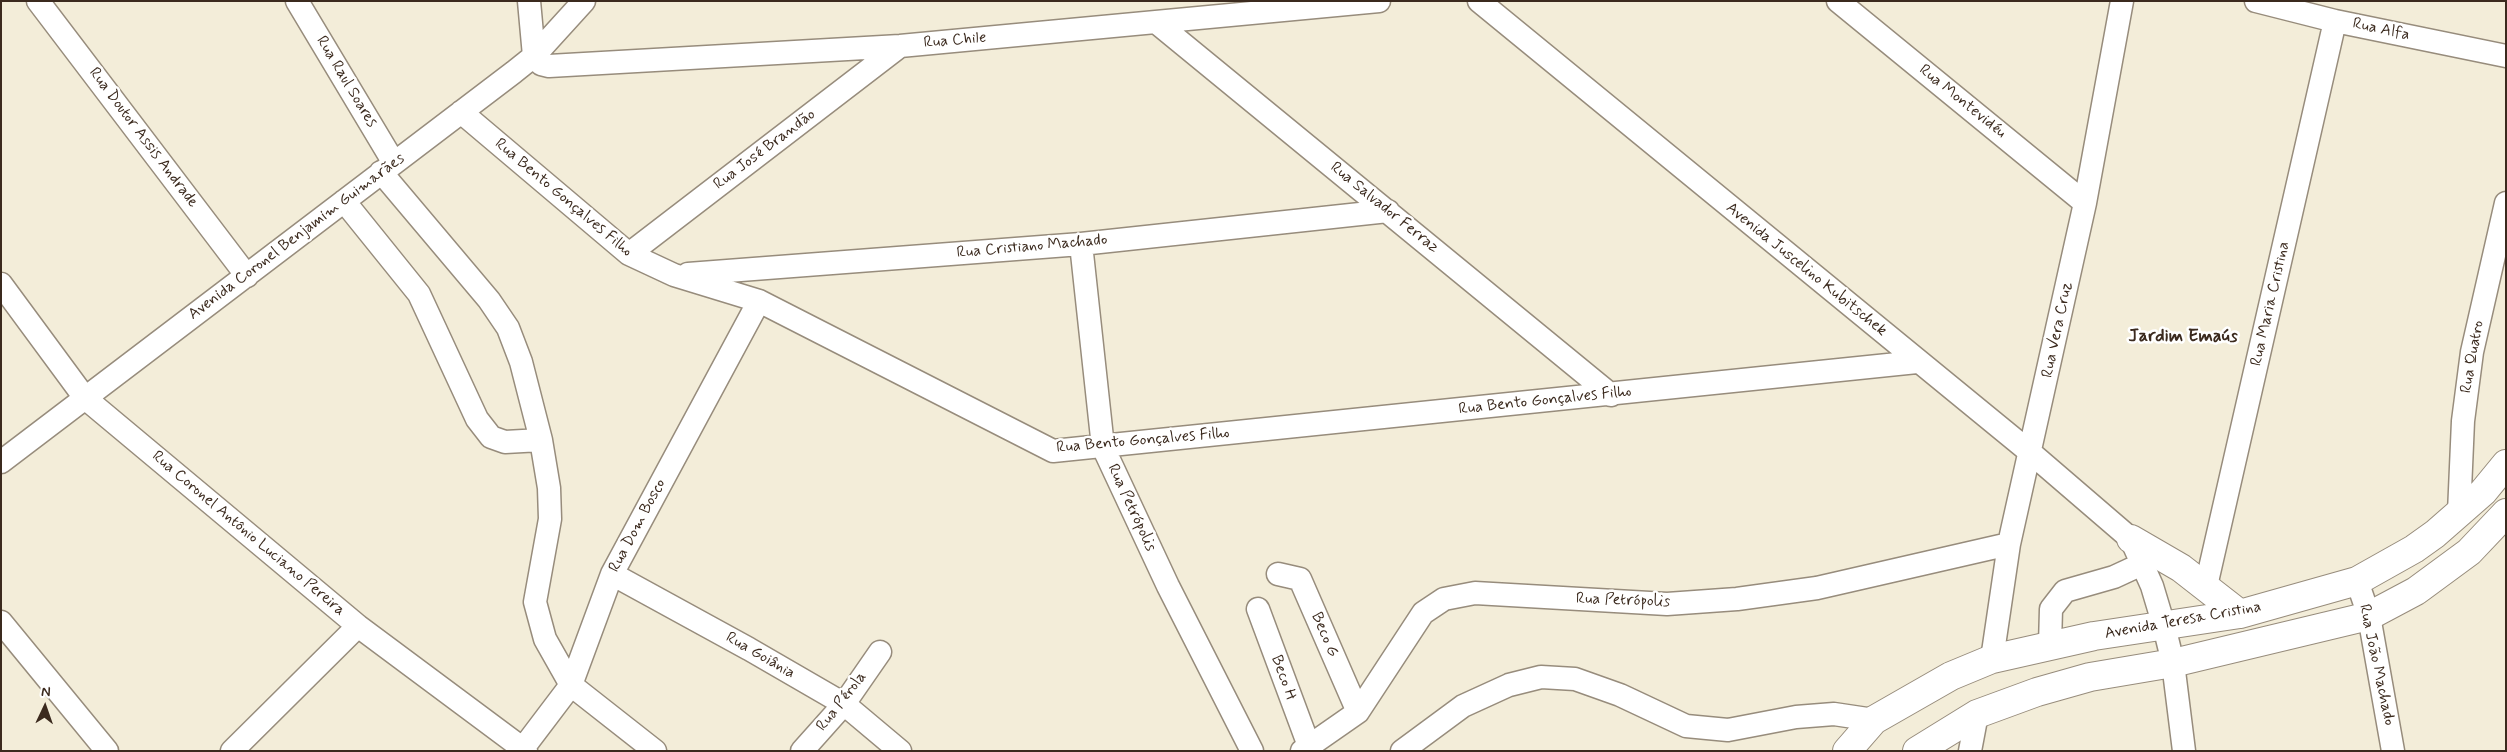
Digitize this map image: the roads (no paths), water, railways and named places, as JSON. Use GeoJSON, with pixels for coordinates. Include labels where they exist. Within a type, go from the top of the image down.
{"type":"FeatureCollection","features":[{"type":"Feature","properties":{"kind":"main road","name":"Avenida Teresa Cristina"},"geometry":{"type":"LineString","coordinates":[[1847,751],[1874,720],[1950,676],[1992,659],[2094,636],[2240,614],[2357,581],[2414,549],[2460,513],[2483,492],[2506,464]]}},
{"type":"Feature","properties":{"kind":"main road"},"geometry":{"type":"LineString","coordinates":[[1918,751],[1977,714],[2037,692],[2090,677],[2173,663],[2369,616],[2416,591],[2469,552],[2506,514]]}},
{"type":"Feature","properties":{"kind":"main road"},"geometry":{"type":"LineString","coordinates":[[2131,539],[2181,568],[2240,614]]}},
{"type":"Feature","properties":{"kind":"street","name":"Rua Doutor Assis Andrade"},"geometry":{"type":"LineString","coordinates":[[38,1],[247,276]]}},
{"type":"Feature","properties":{"kind":"street","name":"Rua Raul Soares"},"geometry":{"type":"LineString","coordinates":[[298,1],[388,168],[489,300],[508,328],[521,362],[541,440],[549,488],[550,519],[535,602],[545,639],[570,685]]}},
{"type":"Feature","properties":{"kind":"street"},"geometry":{"type":"LineString","coordinates":[[529,1],[534,56]]}},
{"type":"Feature","properties":{"kind":"street","name":"Avenida Coronel Benjamim Guimarães"},"geometry":{"type":"LineString","coordinates":[[1,462],[534,56],[584,1]]}},
{"type":"Feature","properties":{"kind":"street","name":"Rua Chile"},"geometry":{"type":"LineString","coordinates":[[534,56],[541,64],[549,66],[900,46],[1379,1]]}},
{"type":"Feature","properties":{"kind":"street","name":"Avenida Juscelino Kubitschek"},"geometry":{"type":"LineString","coordinates":[[1479,1],[2031,454],[2131,539]]}},
{"type":"Feature","properties":{"kind":"street","name":"Rua Montevidéu"},"geometry":{"type":"LineString","coordinates":[[1838,1],[2086,203]]}},
{"type":"Feature","properties":{"kind":"street","name":"Rua Vera Cruz"},"geometry":{"type":"LineString","coordinates":[[1992,659],[2009,544],[2031,454],[2086,203],[2122,1]]}},
{"type":"Feature","properties":{"kind":"street","name":"Rua Alfa"},"geometry":{"type":"LineString","coordinates":[[2256,1],[2278,4],[2335,21],[2506,56]]}},
{"type":"Feature","properties":{"kind":"street","name":"Rua Maria Cristina"},"geometry":{"type":"LineString","coordinates":[[2206,586],[2335,21]]}},
{"type":"Feature","properties":{"kind":"street","name":"Rua Salvador Ferraz"},"geometry":{"type":"LineString","coordinates":[[1156,22],[1388,210],[1611,395]]}},
{"type":"Feature","properties":{"kind":"street","name":"Rua José Brandão"},"geometry":{"type":"LineString","coordinates":[[629,254],[900,46]]}},
{"type":"Feature","properties":{"kind":"street","name":"Rua Bento Gonçalves Filho"},"geometry":{"type":"LineString","coordinates":[[461,112],[629,254],[674,275],[759,301],[1053,451],[1917,362]]}},
{"type":"Feature","properties":{"kind":"street"},"geometry":{"type":"LineString","coordinates":[[344,201],[419,294],[477,419],[491,437],[505,442],[541,440]]}},
{"type":"Feature","properties":{"kind":"street","name":"Rua Quatro"},"geometry":{"type":"LineString","coordinates":[[2460,513],[2463,421],[2472,352],[2506,203]]}},
{"type":"Feature","properties":{"kind":"street","name":"Rua Cristiano Machado"},"geometry":{"type":"LineString","coordinates":[[674,275],[1081,244],[1388,210]]}},
{"type":"Feature","properties":{"kind":"street","name":"Rua Petrópolis"},"geometry":{"type":"LineString","coordinates":[[1081,244],[1102,447],[1168,586],[1252,751]]}},
{"type":"Feature","properties":{"kind":"street","name":"Rua Coronel Antônio Luciano Pereira"},"geometry":{"type":"LineString","coordinates":[[1,284],[86,398],[358,626],[523,750]]}},
{"type":"Feature","properties":{"kind":"street","name":"Rua Dom Bosco"},"geometry":{"type":"LineString","coordinates":[[523,750],[570,685],[612,574],[759,301]]}},
{"type":"Feature","properties":{"kind":"street"},"geometry":{"type":"LineString","coordinates":[[2131,539],[2164,626],[2173,663],[2184,751]]}},
{"type":"Feature","properties":{"kind":"street","name":"Rua Petrópolis"},"geometry":{"type":"LineString","coordinates":[[1306,748],[1358,712],[1423,613],[1444,599],[1475,593],[1667,604],[1737,599],[1817,588],[2009,544]]}},
{"type":"Feature","properties":{"kind":"street"},"geometry":{"type":"LineString","coordinates":[[2050,646],[2050,609],[2064,591],[2114,577],[2142,564]]}},
{"type":"Feature","properties":{"kind":"street","name":"Rua Goiânia"},"geometry":{"type":"LineString","coordinates":[[612,574],[749,648],[844,704],[900,751]]}},
{"type":"Feature","properties":{"kind":"street","name":"Beco G"},"geometry":{"type":"LineString","coordinates":[[1278,574],[1300,578],[1358,712]]}},
{"type":"Feature","properties":{"kind":"street","name":"Rua João Machado"},"geometry":{"type":"LineString","coordinates":[[2357,581],[2369,616],[2393,751]]}},
{"type":"Feature","properties":{"kind":"street","name":"Beco H"},"geometry":{"type":"LineString","coordinates":[[1258,609],[1306,748]]}},
{"type":"Feature","properties":{"kind":"street"},"geometry":{"type":"LineString","coordinates":[[1,622],[107,751]]}},
{"type":"Feature","properties":{"kind":"street"},"geometry":{"type":"LineString","coordinates":[[232,751],[358,626]]}},
{"type":"Feature","properties":{"kind":"street","name":"Rua Pérola"},"geometry":{"type":"LineString","coordinates":[[802,751],[844,704],[880,652]]}},
{"type":"Feature","properties":{"kind":"street"},"geometry":{"type":"LineString","coordinates":[[1402,751],[1462,706],[1508,685],[1541,677],[1575,679],[1620,694],[1686,726],[1728,730],[1796,717],[1834,714],[1874,720]]}},
{"type":"Feature","properties":{"kind":"street"},"geometry":{"type":"LineString","coordinates":[[570,685],[655,751]]}},
{"type":"Feature","properties":{"kind":"street"},"geometry":{"type":"LineString","coordinates":[[1970,751],[1977,714]]}},
{"type":"Feature","properties":{"kind":"district","name":"Jardim Emaús"},"geometry":{"type":"Point","coordinates":[2183,337]}}]}
